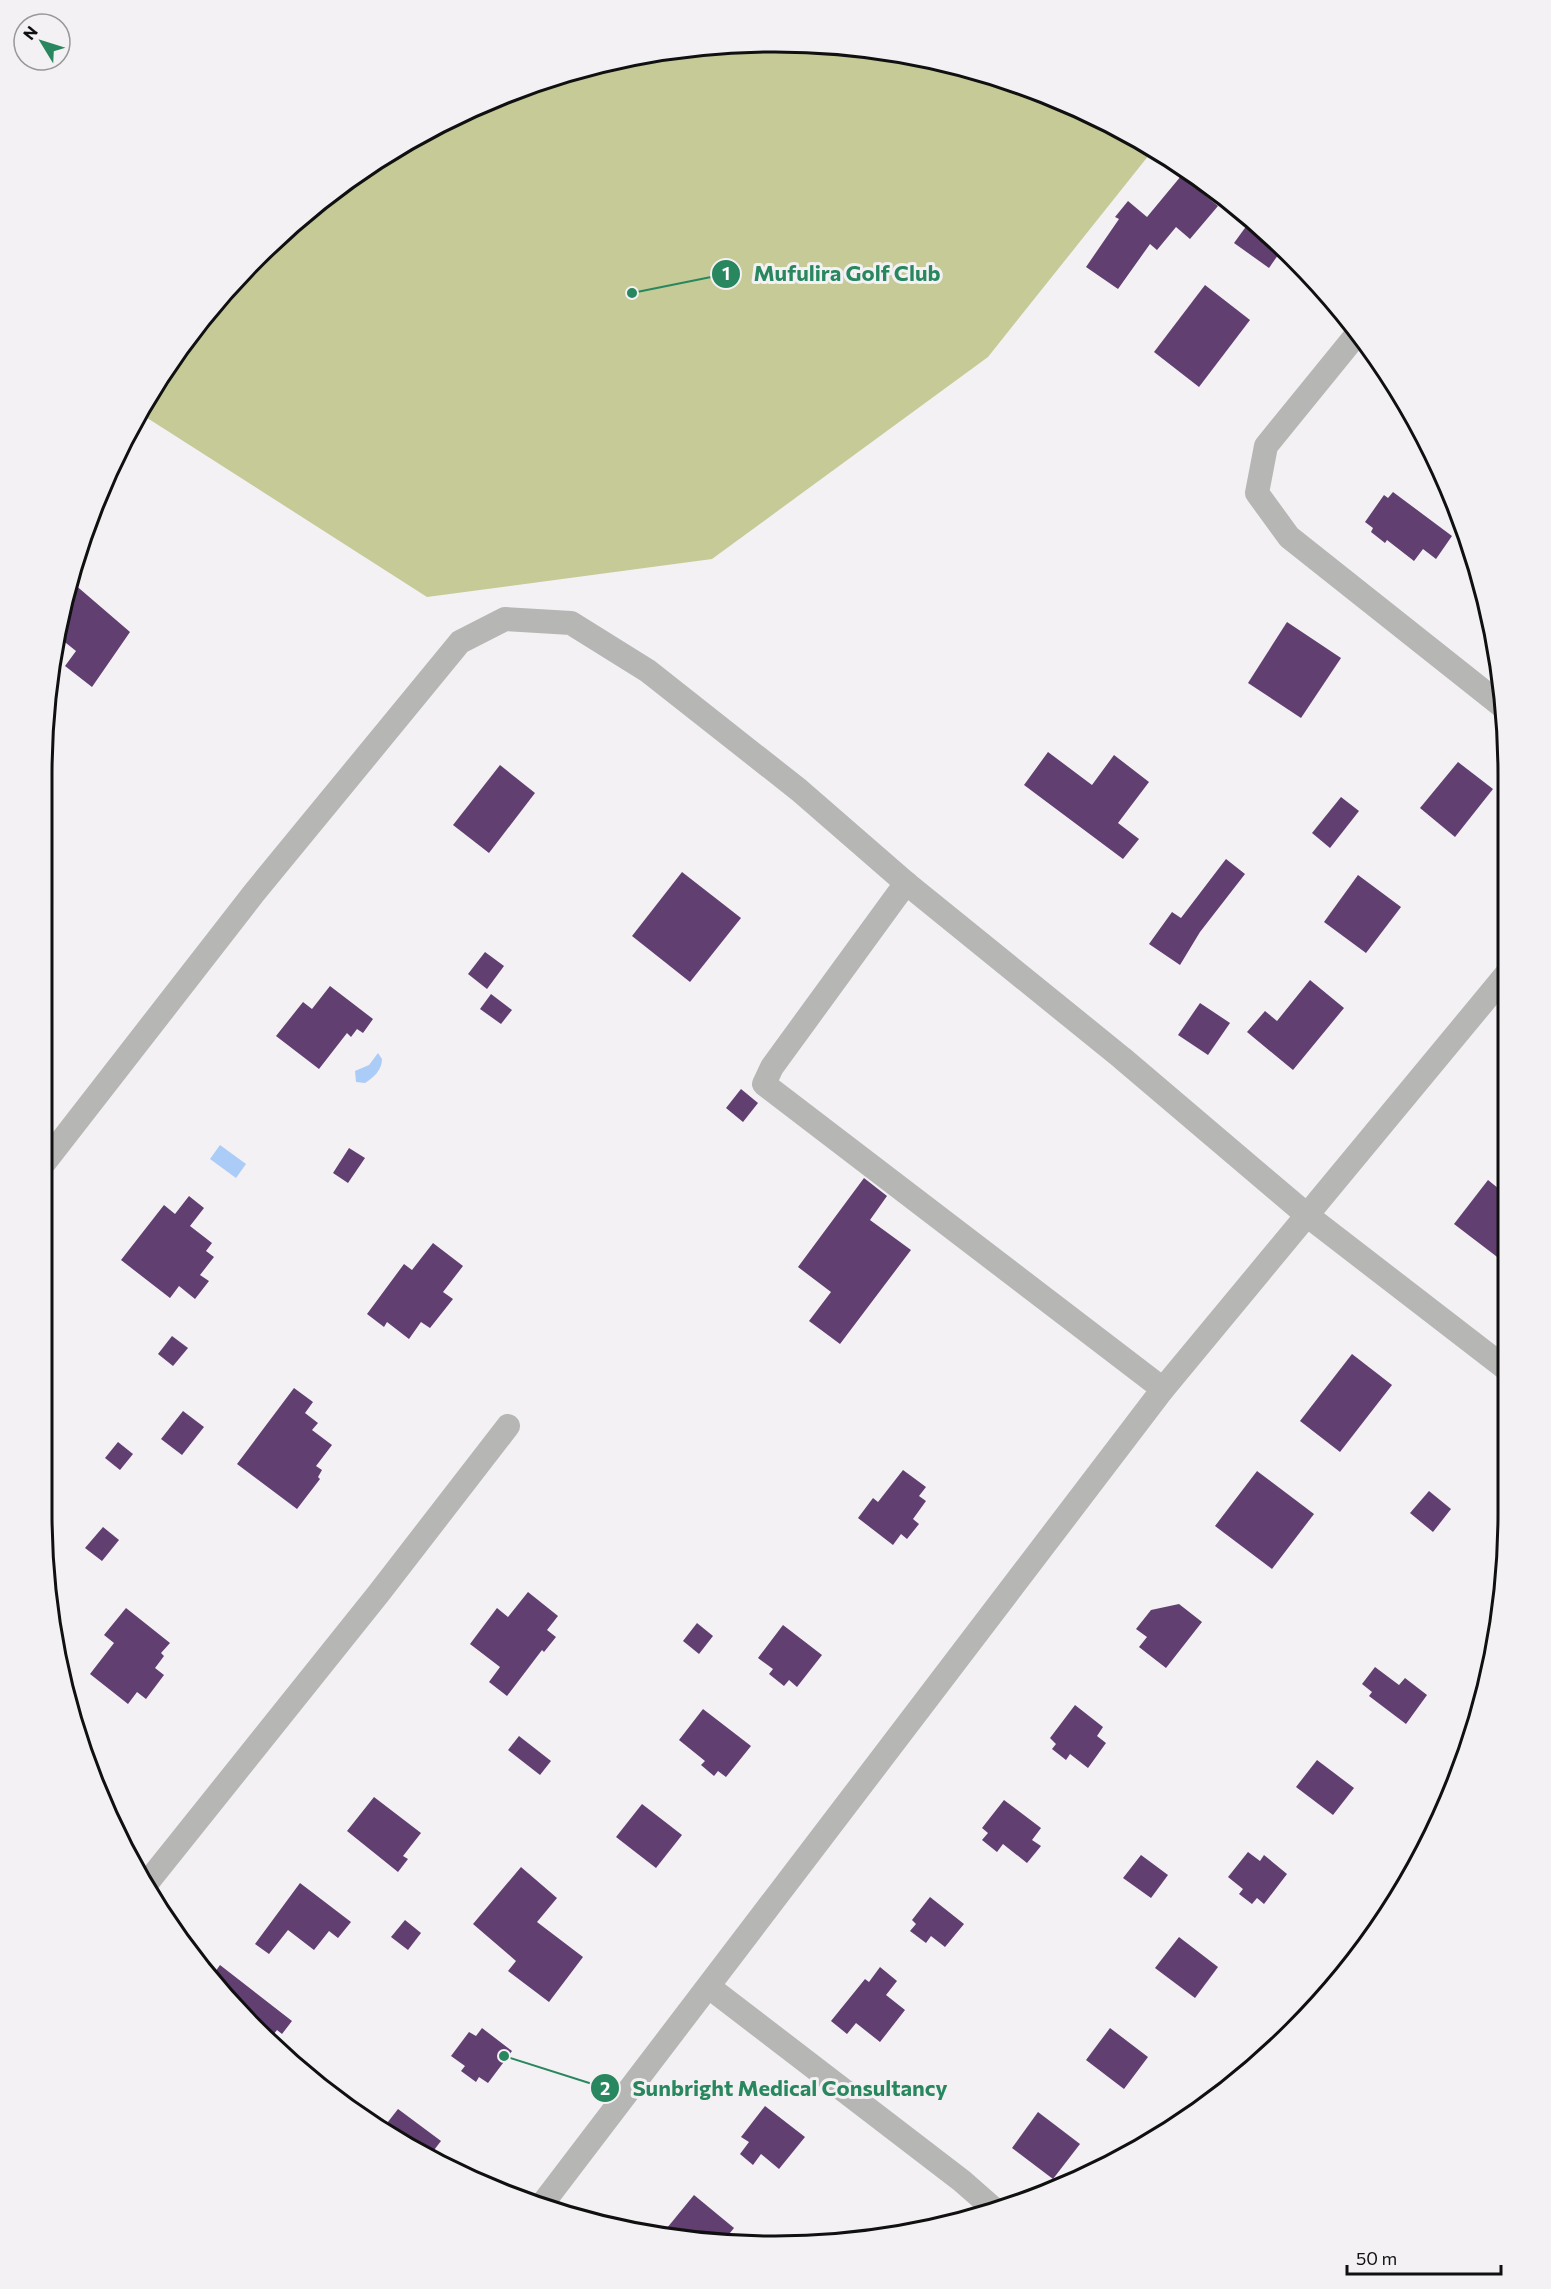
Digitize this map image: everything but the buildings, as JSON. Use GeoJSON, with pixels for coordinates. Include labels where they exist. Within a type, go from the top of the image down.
{"type":"FeatureCollection","features":[{"type":"Feature","properties":{"kind":"street"},"geometry":{"type":"LineString","coordinates":[[1352,340],[1266,446],[1257,493],[1289,537],[1494,700]]}},
{"type":"Feature","properties":{"kind":"street"},"geometry":{"type":"LineString","coordinates":[[52,1153],[254,893],[460,642],[505,619],[571,623],[648,671],[799,790],[906,883],[1122,1058],[1308,1216],[1498,1363]]}},
{"type":"Feature","properties":{"kind":"street"},"geometry":{"type":"LineString","coordinates":[[906,883],[772,1067],[764,1084],[1163,1389]]}},
{"type":"Feature","properties":{"kind":"street"},"geometry":{"type":"LineString","coordinates":[[546,2199],[1163,1389],[1498,984]]}},
{"type":"Feature","properties":{"kind":"street"},"geometry":{"type":"LineString","coordinates":[[151,1878],[379,1593],[508,1426]]}},
{"type":"Feature","properties":{"kind":"street"},"geometry":{"type":"LineString","coordinates":[[709,1987],[962,2181],[988,2204]]}},
{"type":"Feature","properties":{"kind":"green space"},"geometry":{"type":"Polygon","coordinates":[[[776,52],[870,59],[917,66],[963,77],[1052,108],[1095,127],[1148,156],[988,357],[712,559],[427,597],[147,418],[202,335],[264,264],[335,202],[414,149],[499,108],[588,77],[634,66],[681,59],[776,52]]]}},
{"type":"Feature","properties":{"kind":"water"},"geometry":{"type":"Polygon","coordinates":[[[378,1053],[382,1059],[377,1073],[365,1083],[356,1082],[355,1071],[369,1065],[378,1053]]]}},
{"type":"Feature","properties":{"kind":"water"},"geometry":{"type":"Polygon","coordinates":[[[220,1145],[246,1164],[236,1178],[210,1159],[220,1145]]]}},
{"type":"Feature","properties":{"kind":"place","name":"Mufulira Golf Club"},"geometry":{"type":"Point","coordinates":[632,293]}},
{"type":"Feature","properties":{"kind":"place","name":"Sunbright Medical Consultancy"},"geometry":{"type":"Point","coordinates":[504,2056]}}]}
